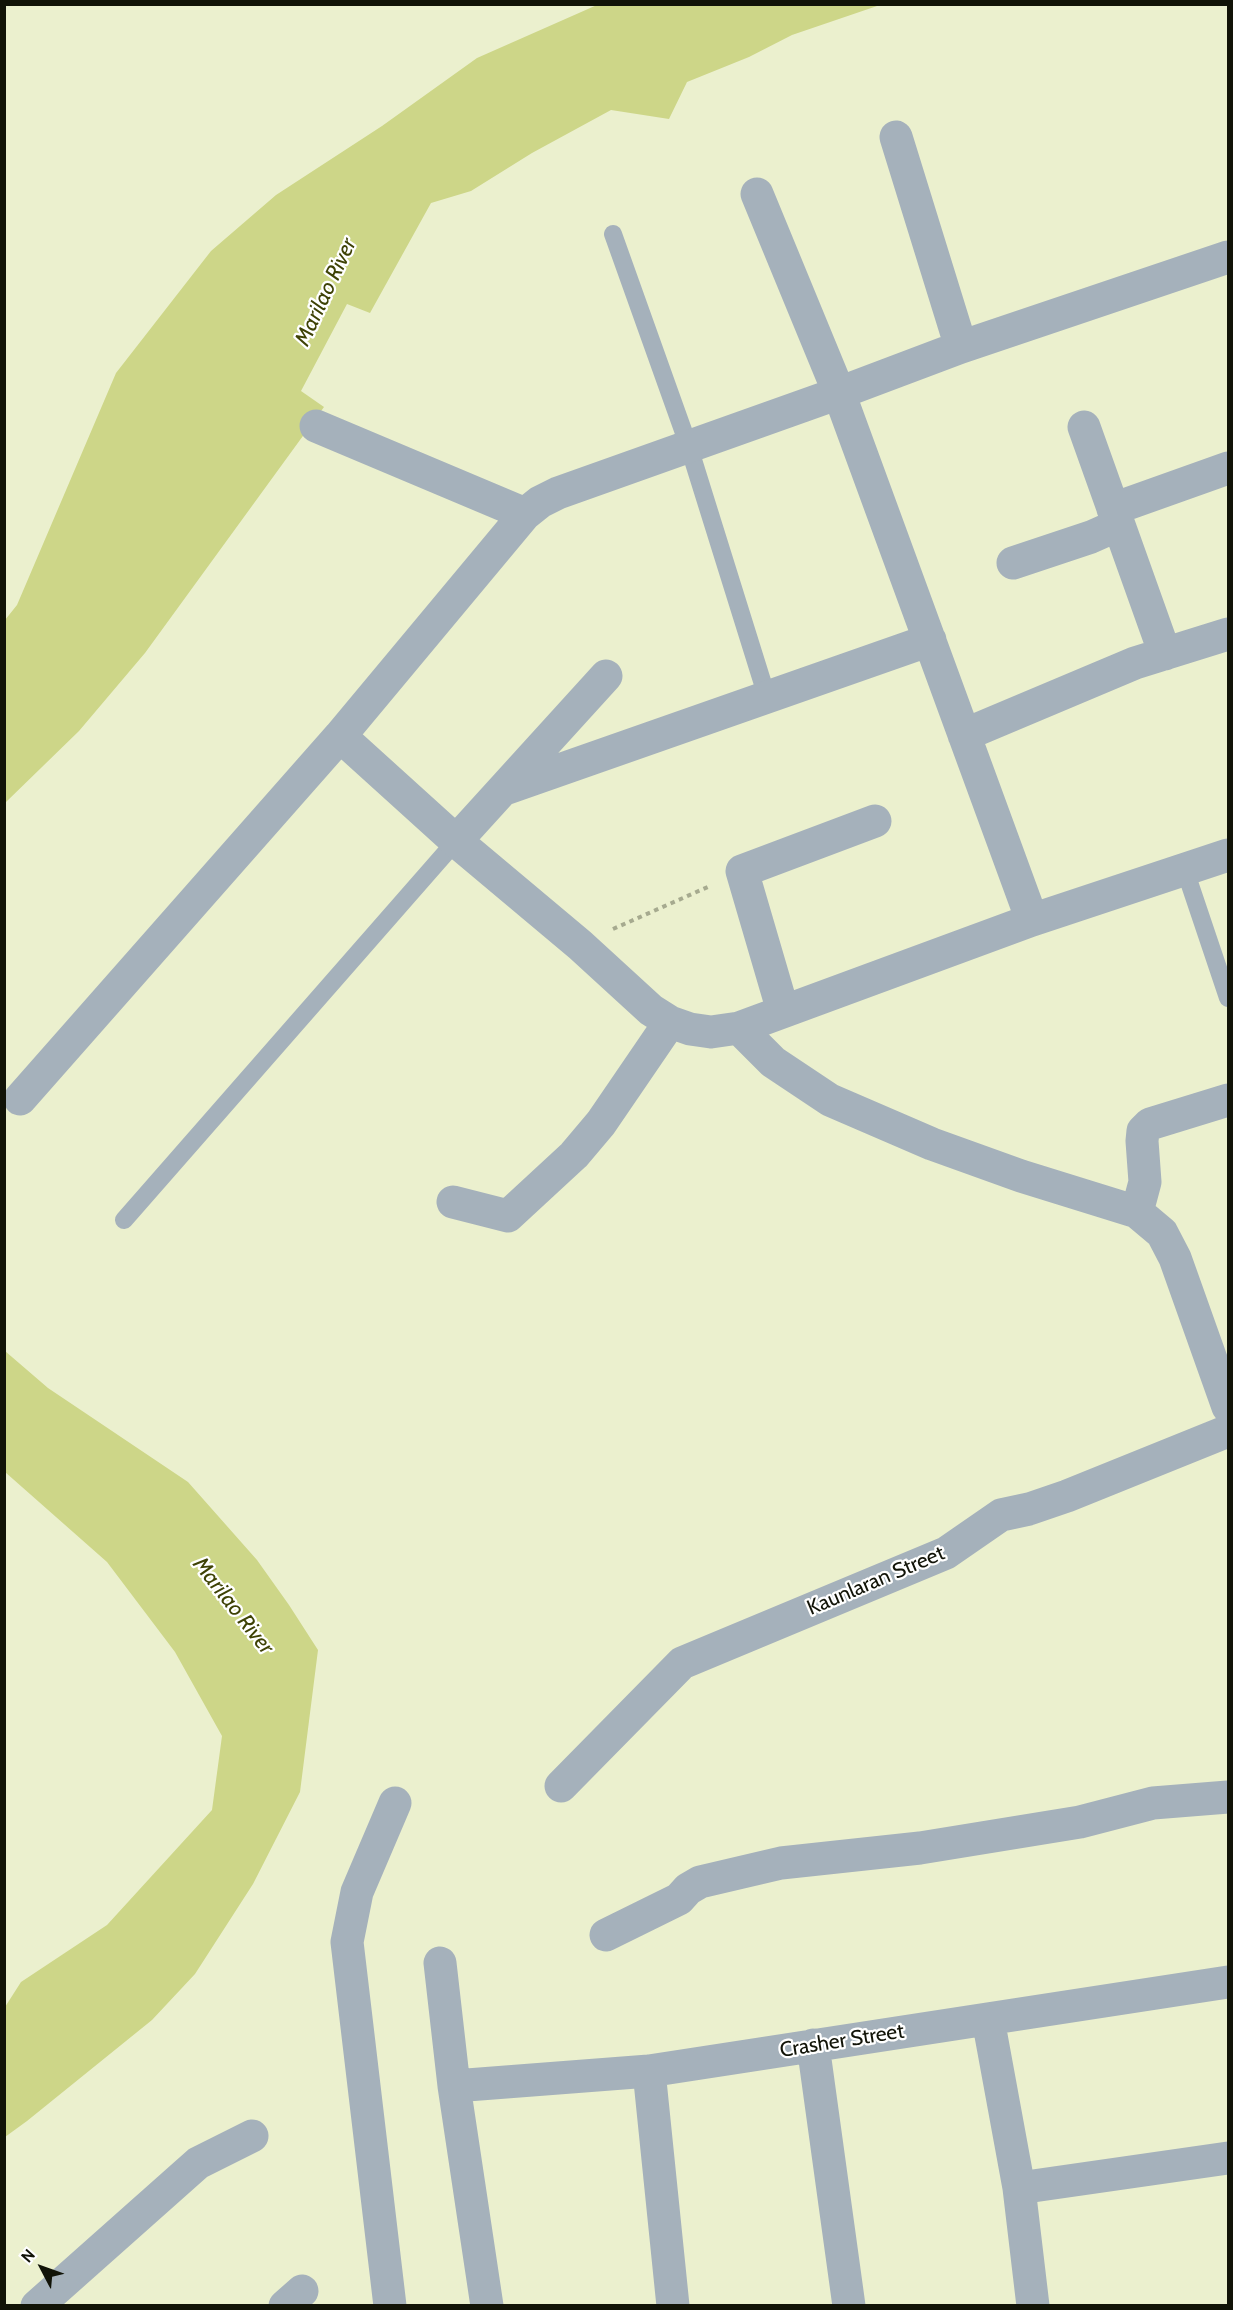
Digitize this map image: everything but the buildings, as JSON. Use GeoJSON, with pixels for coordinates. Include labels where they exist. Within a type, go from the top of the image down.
{"type":"FeatureCollection","features":[{"type":"Feature","properties":{"kind":"street"},"geometry":{"type":"LineString","coordinates":[[896,137],[961,347]]}},
{"type":"Feature","properties":{"kind":"street"},"geometry":{"type":"LineString","coordinates":[[757,194],[839,393],[1032,920]]}},
{"type":"Feature","properties":{"kind":"street"},"geometry":{"type":"LineString","coordinates":[[20,1099],[340,736],[525,514],[540,502],[558,493],[961,347],[1228,257]]}},
{"type":"Feature","properties":{"kind":"street"},"geometry":{"type":"LineString","coordinates":[[316,426],[525,514]]}},
{"type":"Feature","properties":{"kind":"street"},"geometry":{"type":"LineString","coordinates":[[1084,427],[1165,654]]}},
{"type":"Feature","properties":{"kind":"street"},"geometry":{"type":"LineString","coordinates":[[1013,563],[1091,537],[1116,517],[1228,468]]}},
{"type":"Feature","properties":{"kind":"street"},"geometry":{"type":"LineString","coordinates":[[964,735],[1135,663],[1228,634]]}},
{"type":"Feature","properties":{"kind":"street"},"geometry":{"type":"LineString","coordinates":[[505,789],[930,640]]}},
{"type":"Feature","properties":{"kind":"street"},"geometry":{"type":"LineString","coordinates":[[456,841],[606,676]]}},
{"type":"Feature","properties":{"kind":"street"},"geometry":{"type":"LineString","coordinates":[[340,736],[456,841],[580,945],[651,1010],[670,1022],[690,1029],[711,1032],[739,1028],[1032,920],[1228,855]]}},
{"type":"Feature","properties":{"kind":"street"},"geometry":{"type":"LineString","coordinates":[[783,1011],[742,871],[875,821]]}},
{"type":"Feature","properties":{"kind":"street"},"geometry":{"type":"LineString","coordinates":[[453,1202],[508,1216],[574,1155],[601,1123],[670,1022]]}},
{"type":"Feature","properties":{"kind":"street"},"geometry":{"type":"LineString","coordinates":[[739,1028],[773,1062],[830,1100],[932,1144],[1021,1176],[1137,1212],[1162,1233],[1175,1258],[1228,1407]]}},
{"type":"Feature","properties":{"kind":"street"},"geometry":{"type":"LineString","coordinates":[[1137,1212],[1145,1182],[1143,1131],[1150,1125],[1228,1100]]}},
{"type":"Feature","properties":{"kind":"street","name":"Kaunlaran Street"},"geometry":{"type":"LineString","coordinates":[[561,1786],[682,1663],[946,1553],[1001,1515],[1029,1509],[1067,1496],[1228,1431]]}},
{"type":"Feature","properties":{"kind":"street"},"geometry":{"type":"LineString","coordinates":[[606,1935],[679,1899],[688,1889],[700,1882],[782,1863],[954,1842],[1080,1822],[1153,1803],[1228,1797]]}},
{"type":"Feature","properties":{"kind":"street"},"geometry":{"type":"LineString","coordinates":[[390,2306],[346,1942],[357,1892],[395,1803]]}},
{"type":"Feature","properties":{"kind":"street"},"geometry":{"type":"LineString","coordinates":[[440,1963],[454,2086],[487,2306]]}},
{"type":"Feature","properties":{"kind":"street","name":"Crasher Street"},"geometry":{"type":"LineString","coordinates":[[454,2086],[649,2071],[1228,1982]]}},
{"type":"Feature","properties":{"kind":"street"},"geometry":{"type":"LineString","coordinates":[[988,2019],[1019,2188],[1032,2306]]}},
{"type":"Feature","properties":{"kind":"street"},"geometry":{"type":"LineString","coordinates":[[813,2045],[849,2306]]}},
{"type":"Feature","properties":{"kind":"street"},"geometry":{"type":"LineString","coordinates":[[649,2071],[673,2306]]}},
{"type":"Feature","properties":{"kind":"street"},"geometry":{"type":"LineString","coordinates":[[37,2306],[198,2163],[252,2136]]}},
{"type":"Feature","properties":{"kind":"street"},"geometry":{"type":"LineString","coordinates":[[1019,2188],[1228,2158]]}},
{"type":"Feature","properties":{"kind":"street"},"geometry":{"type":"LineString","coordinates":[[285,2306],[302,2290],[305,2306]]}},
{"type":"Feature","properties":{"kind":"lane"},"geometry":{"type":"LineString","coordinates":[[613,234],[689,447],[767,697]]}},
{"type":"Feature","properties":{"kind":"lane"},"geometry":{"type":"LineString","coordinates":[[124,1220],[456,841]]}},
{"type":"Feature","properties":{"kind":"lane"},"geometry":{"type":"LineString","coordinates":[[1185,870],[1228,998]]}},
{"type":"Feature","properties":{"kind":"path"},"geometry":{"type":"LineString","coordinates":[[580,945],[742,871]]}},
{"type":"Feature","properties":{"kind":"water","name":"Marilao River"},"geometry":{"type":"Polygon","coordinates":[[[597,5],[880,5],[792,35],[749,57],[687,82],[669,119],[611,110],[532,153],[471,191],[431,203],[370,313],[347,304],[301,391],[324,407],[145,653],[79,731],[5,803],[5,620],[17,605],[116,373],[211,251],[276,195],[382,126],[477,58],[597,5]]]}},
{"type":"Feature","properties":{"kind":"water","name":"Marilao River"},"geometry":{"type":"Polygon","coordinates":[[[5,1351],[48,1388],[188,1482],[257,1560],[318,1650],[300,1792],[253,1884],[195,1974],[152,2020],[5,2137],[5,2007],[21,1982],[107,1925],[212,1810],[222,1736],[175,1652],[107,1562],[5,1472],[5,1351]]]}}]}
